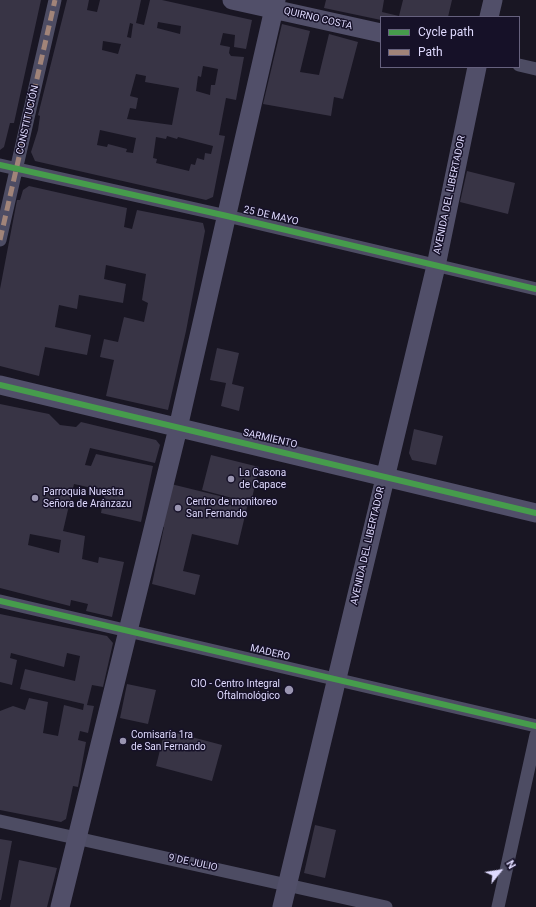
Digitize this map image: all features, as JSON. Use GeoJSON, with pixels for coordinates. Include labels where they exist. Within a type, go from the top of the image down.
{"type":"FeatureCollection","features":[{"type":"Feature","properties":{"kind":"main road","name":"QUIRNO COSTA"},"geometry":{"type":"LineString","coordinates":[[232,0],[275,5],[380,34]]}},
{"type":"Feature","properties":{"kind":"main road"},"geometry":{"type":"LineString","coordinates":[[489,16],[493,0]]}},
{"type":"Feature","properties":{"kind":"main road"},"geometry":{"type":"LineString","coordinates":[[60,907],[178,428],[275,5]]}},
{"type":"Feature","properties":{"kind":"main road","name":"AVENIDA DEL LIBERTADOR"},"geometry":{"type":"LineString","coordinates":[[282,907],[436,266],[478,68]]}},
{"type":"Feature","properties":{"kind":"main road","name":"SARMIENTO"},"geometry":{"type":"LineString","coordinates":[[0,385],[536,513]]}},
{"type":"Feature","properties":{"kind":"street","name":"CONSTITUCIÓN"},"geometry":{"type":"LineString","coordinates":[[0,240],[55,0]]}},
{"type":"Feature","properties":{"kind":"street"},"geometry":{"type":"LineString","coordinates":[[520,65],[536,69]]}},
{"type":"Feature","properties":{"kind":"street","name":"25 DE MAYO"},"geometry":{"type":"LineString","coordinates":[[0,165],[227,216],[536,289]]}},
{"type":"Feature","properties":{"kind":"street","name":"MADERO"},"geometry":{"type":"LineString","coordinates":[[0,601],[536,726]]}},
{"type":"Feature","properties":{"kind":"street"},"geometry":{"type":"LineString","coordinates":[[498,907],[536,735]]}},
{"type":"Feature","properties":{"kind":"street","name":"9 DE JULIO"},"geometry":{"type":"LineString","coordinates":[[0,821],[386,907]]}},
{"type":"Feature","properties":{"kind":"building"},"geometry":{"type":"Polygon","coordinates":[[[0,0],[41,0],[14,123],[10,123],[4,147],[0,150],[0,0]]]}},
{"type":"Feature","properties":{"kind":"building"},"geometry":{"type":"Polygon","coordinates":[[[67,0],[89,0],[87,10],[97,12],[100,0],[141,0],[136,23],[144,25],[150,0],[162,0],[252,20],[246,49],[234,47],[235,35],[223,33],[220,45],[230,47],[229,53],[231,56],[244,57],[236,100],[226,98],[219,135],[225,136],[213,197],[206,200],[35,161],[31,152],[38,130],[40,116],[38,115],[67,0]],[[158,22],[157,28],[180,34],[181,26],[158,22]],[[130,23],[127,37],[131,38],[133,24],[130,23]],[[103,41],[102,50],[118,54],[121,44],[103,41]],[[203,66],[201,77],[198,76],[196,91],[210,95],[211,85],[215,85],[218,69],[203,66]],[[136,74],[130,96],[138,98],[136,109],[130,108],[127,119],[172,125],[179,88],[145,82],[146,76],[136,74]],[[100,130],[97,145],[107,147],[108,144],[127,149],[126,152],[133,153],[136,138],[100,130]],[[167,136],[166,139],[156,137],[153,158],[157,159],[156,163],[189,171],[191,164],[195,165],[197,158],[204,160],[205,153],[211,154],[213,146],[178,137],[177,139],[167,136]]]}},
{"type":"Feature","properties":{"kind":"building"},"geometry":{"type":"Polygon","coordinates":[[[326,0],[384,0],[382,12],[399,16],[380,16],[380,20],[324,8],[326,0]]]}},
{"type":"Feature","properties":{"kind":"building"},"geometry":{"type":"Polygon","coordinates":[[[403,0],[452,0],[448,16],[399,16],[403,0]]]}},
{"type":"Feature","properties":{"kind":"building"},"geometry":{"type":"Polygon","coordinates":[[[282,24],[310,31],[300,72],[319,75],[329,34],[358,42],[343,99],[334,97],[331,116],[263,104],[282,24]]]}},
{"type":"Feature","properties":{"kind":"building"},"geometry":{"type":"Polygon","coordinates":[[[467,171],[515,183],[508,214],[460,202],[467,171]]]}},
{"type":"Feature","properties":{"kind":"building"},"geometry":{"type":"Polygon","coordinates":[[[29,186],[127,208],[124,227],[132,229],[137,210],[203,223],[205,231],[186,331],[168,410],[106,396],[114,360],[100,357],[104,339],[118,342],[124,317],[144,322],[148,303],[142,300],[146,274],[106,265],[104,279],[126,284],[123,303],[79,295],[77,309],[59,305],[55,327],[91,335],[87,355],[45,347],[39,376],[0,366],[0,289],[17,200],[20,200],[23,190],[29,186]]]}},
{"type":"Feature","properties":{"kind":"building"},"geometry":{"type":"Polygon","coordinates":[[[217,348],[239,353],[232,384],[244,387],[239,411],[221,406],[226,383],[210,380],[217,348]]]}},
{"type":"Feature","properties":{"kind":"building"},"geometry":{"type":"Polygon","coordinates":[[[0,404],[49,414],[60,425],[76,427],[81,422],[156,440],[160,445],[155,463],[90,448],[85,465],[91,466],[96,454],[153,466],[141,522],[101,513],[105,491],[74,484],[63,531],[85,536],[82,559],[98,563],[99,557],[124,562],[112,617],[86,611],[88,604],[71,600],[70,606],[0,588],[0,404]],[[30,534],[28,545],[59,553],[61,540],[30,534]]]}},
{"type":"Feature","properties":{"kind":"building"},"geometry":{"type":"Polygon","coordinates":[[[414,429],[443,436],[436,465],[412,460],[409,453],[414,429]]]}},
{"type":"Feature","properties":{"kind":"building","name":"La Casona de Capace"},"geometry":{"type":"Polygon","coordinates":[[[211,455],[259,467],[251,503],[202,490],[211,455]]]}},
{"type":"Feature","properties":{"kind":"building"},"geometry":{"type":"Polygon","coordinates":[[[171,484],[248,503],[238,545],[192,534],[183,571],[200,575],[195,595],[152,584],[164,527],[161,526],[171,484]]]}},
{"type":"Feature","properties":{"kind":"building"},"geometry":{"type":"Polygon","coordinates":[[[0,614],[107,636],[113,643],[103,687],[92,685],[87,705],[94,706],[88,733],[80,731],[78,740],[86,742],[78,787],[73,786],[66,819],[61,822],[0,810],[0,711],[13,706],[25,710],[29,698],[48,702],[43,733],[58,736],[64,705],[83,710],[84,704],[20,689],[25,669],[75,681],[80,656],[67,653],[64,667],[11,653],[10,658],[17,660],[12,685],[0,682],[0,614]]]}},
{"type":"Feature","properties":{"kind":"building"},"geometry":{"type":"Polygon","coordinates":[[[127,684],[156,690],[148,724],[120,718],[127,684]]]}},
{"type":"Feature","properties":{"kind":"building"},"geometry":{"type":"Polygon","coordinates":[[[165,730],[222,745],[212,781],[156,766],[165,730]]]}},
{"type":"Feature","properties":{"kind":"building"},"geometry":{"type":"Polygon","coordinates":[[[315,825],[336,830],[325,878],[304,873],[315,825]]]}},
{"type":"Feature","properties":{"kind":"building"},"geometry":{"type":"Polygon","coordinates":[[[0,839],[12,841],[1,900],[0,900],[0,839]]]}},
{"type":"Feature","properties":{"kind":"building"},"geometry":{"type":"Polygon","coordinates":[[[19,860],[57,868],[47,907],[10,907],[19,860]]]}},
{"type":"Feature","properties":{"kind":"marked path"},"geometry":{"type":"LineString","coordinates":[[0,240],[55,0]]}},
{"type":"Feature","properties":{"kind":"cycle path"},"geometry":{"type":"LineString","coordinates":[[0,165],[227,216],[536,289]]}},
{"type":"Feature","properties":{"kind":"cycle path"},"geometry":{"type":"LineString","coordinates":[[0,385],[536,513]]}},
{"type":"Feature","properties":{"kind":"cycle path"},"geometry":{"type":"LineString","coordinates":[[0,601],[536,726]]}},
{"type":"Feature","properties":{"kind":"place","name":"La Casona de Capace"},"geometry":{"type":"Point","coordinates":[231,479]}},
{"type":"Feature","properties":{"kind":"place","name":"Parroquia Nuestra Señora de Aránzazu"},"geometry":{"type":"Point","coordinates":[35,498]}},
{"type":"Feature","properties":{"kind":"place","name":"Centro de monitoreo San Fernando"},"geometry":{"type":"Point","coordinates":[178,508]}},
{"type":"Feature","properties":{"kind":"place","name":"CIO - Centro Integral Oftalmológico"},"geometry":{"type":"Point","coordinates":[289,690]}},
{"type":"Feature","properties":{"kind":"place","name":"Comisaría 1ra de San Fernando"},"geometry":{"type":"Point","coordinates":[123,741]}}]}
